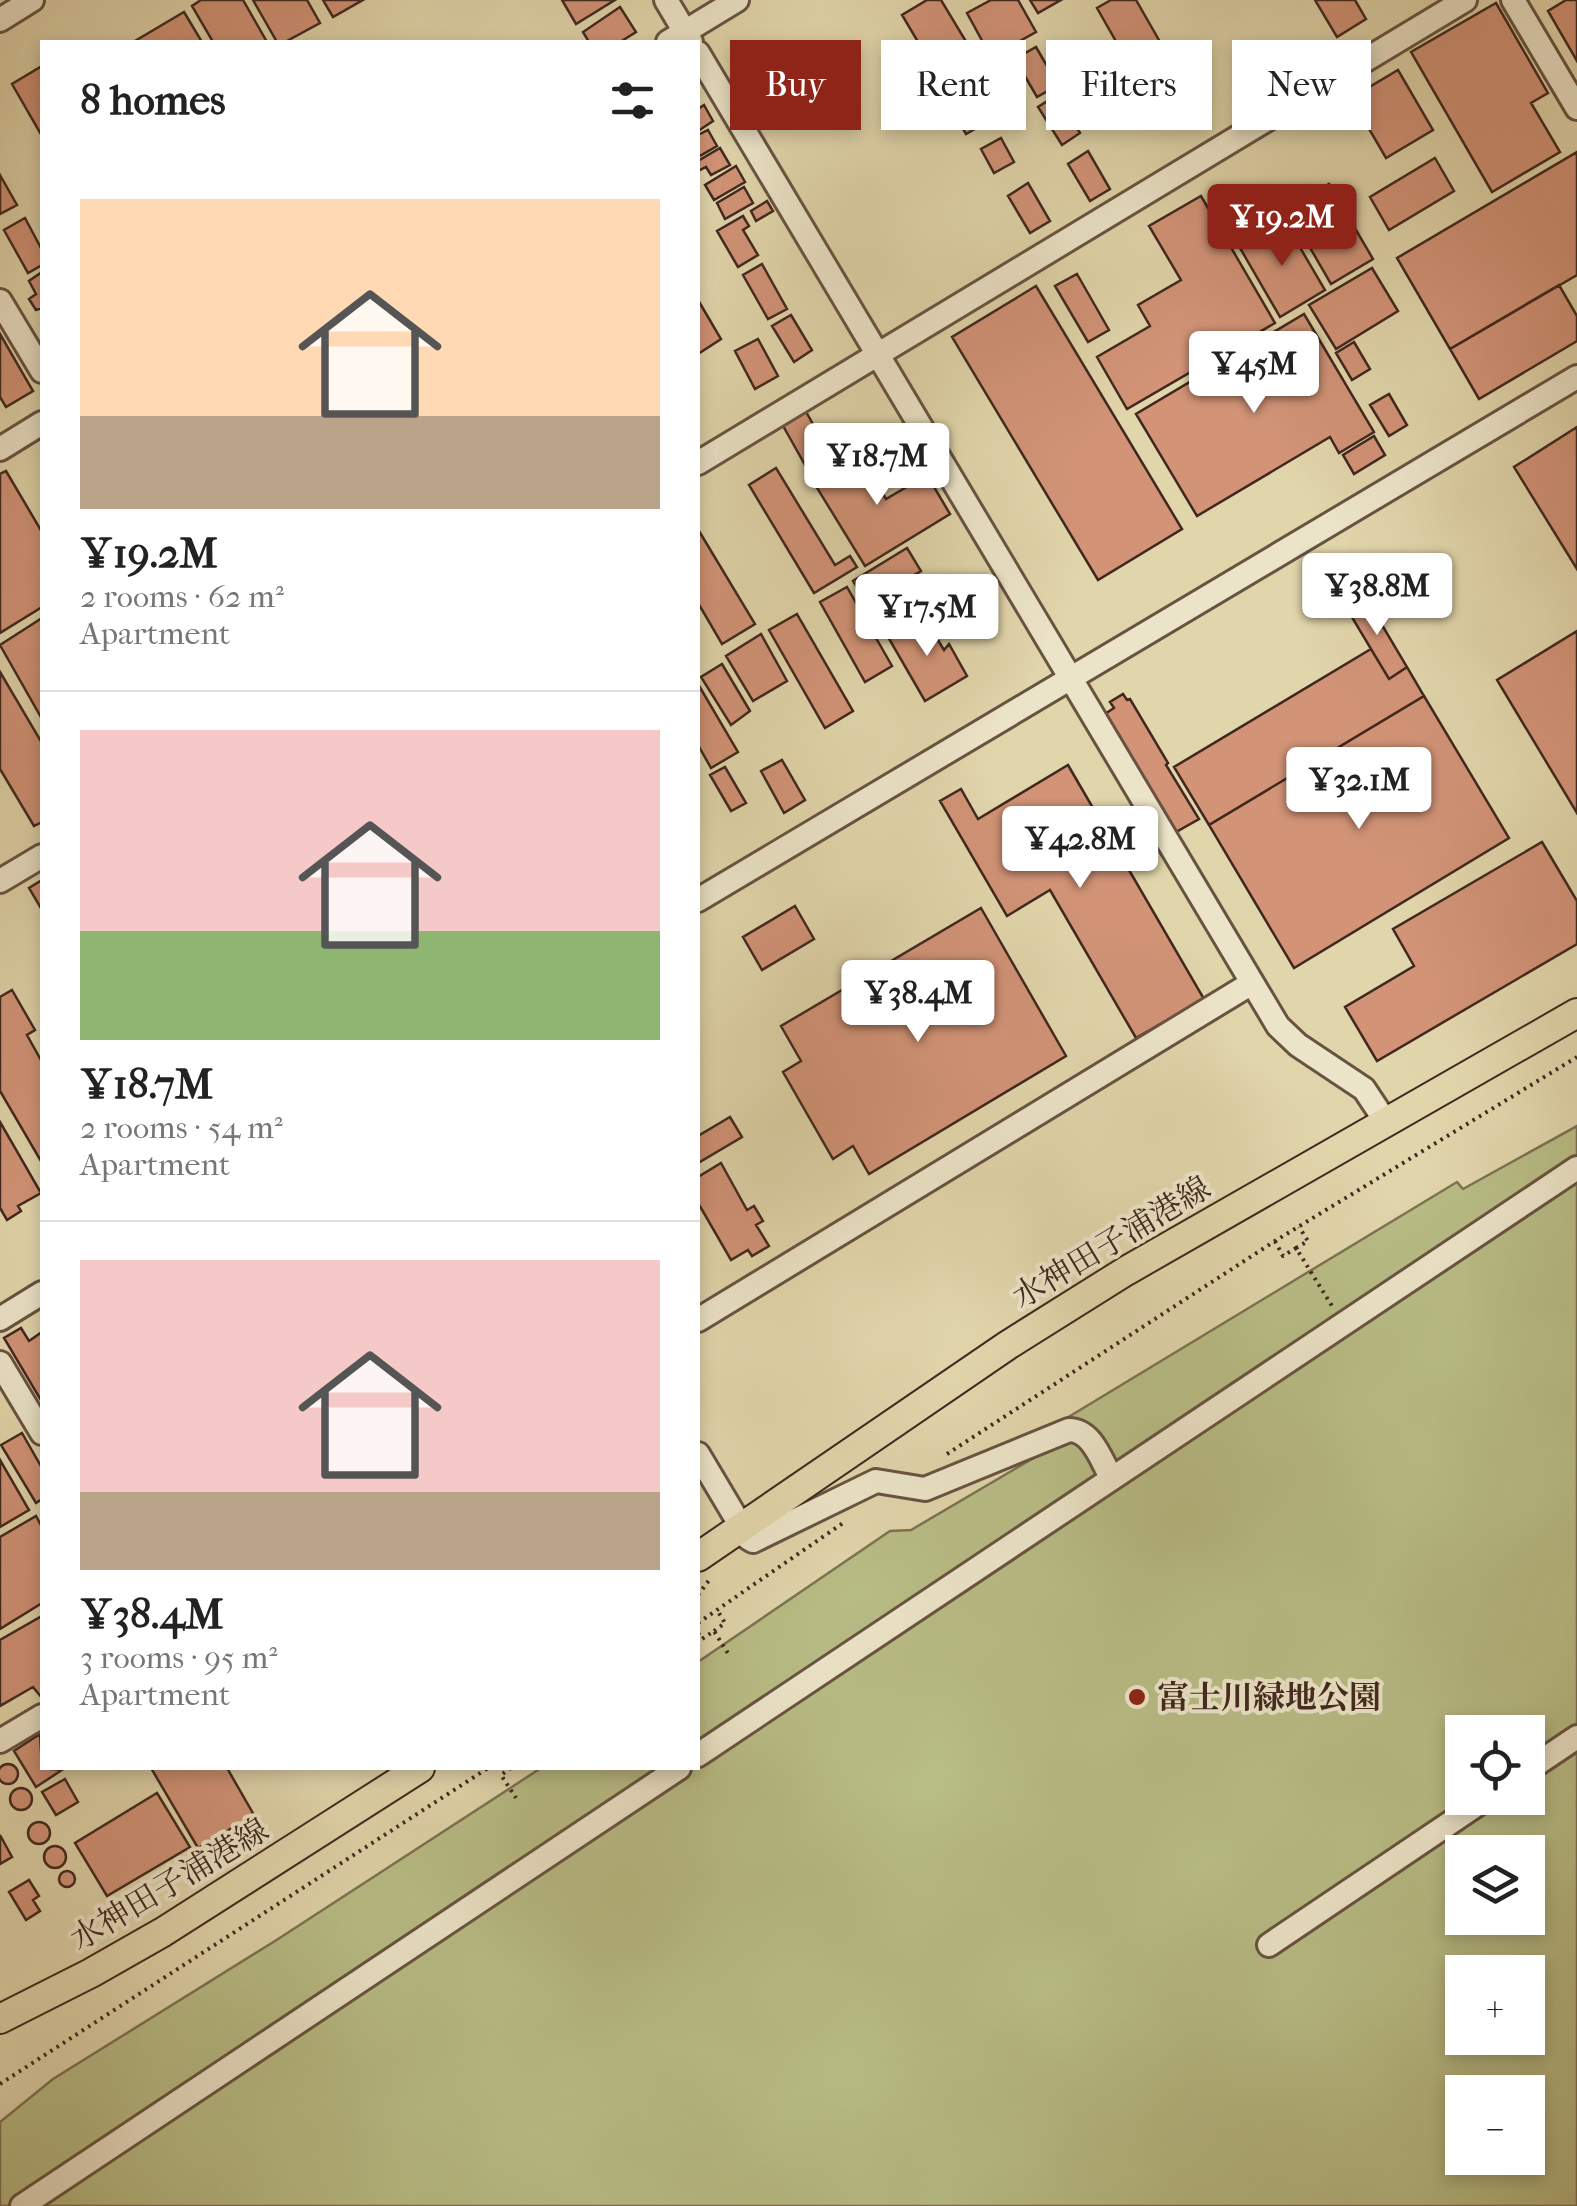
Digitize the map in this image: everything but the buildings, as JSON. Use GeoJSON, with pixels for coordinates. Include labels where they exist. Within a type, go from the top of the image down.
{"type":"FeatureCollection","features":[{"type":"Feature","properties":{"kind":"main road","name":"水神田子浦港線"},"geometry":{"type":"LineString","coordinates":[[700,1556],[1073,1304],[1577,1013]]}},
{"type":"Feature","properties":{"kind":"main road","name":"水神田子浦港線"},"geometry":{"type":"LineString","coordinates":[[0,2019],[163,1932],[417,1770]]}},
{"type":"Feature","properties":{"kind":"street"},"geometry":{"type":"LineString","coordinates":[[0,20],[32,0]]}},
{"type":"Feature","properties":{"kind":"street"},"geometry":{"type":"LineString","coordinates":[[666,0],[682,39],[737,0]]}},
{"type":"Feature","properties":{"kind":"street"},"geometry":{"type":"LineString","coordinates":[[700,462],[1465,0]]}},
{"type":"Feature","properties":{"kind":"street"},"geometry":{"type":"LineString","coordinates":[[1514,0],[1577,108]]}},
{"type":"Feature","properties":{"kind":"street"},"geometry":{"type":"LineString","coordinates":[[700,56],[1252,983],[1287,1036],[1364,1089],[1386,1122]]}},
{"type":"Feature","properties":{"kind":"street"},"geometry":{"type":"LineString","coordinates":[[0,301],[40,368]]}},
{"type":"Feature","properties":{"kind":"street"},"geometry":{"type":"LineString","coordinates":[[700,899],[1577,376]]}},
{"type":"Feature","properties":{"kind":"street"},"geometry":{"type":"LineString","coordinates":[[0,449],[40,425]]}},
{"type":"Feature","properties":{"kind":"street"},"geometry":{"type":"LineString","coordinates":[[0,881],[40,857]]}},
{"type":"Feature","properties":{"kind":"street"},"geometry":{"type":"LineString","coordinates":[[700,1319],[1252,983]]}},
{"type":"Feature","properties":{"kind":"street"},"geometry":{"type":"LineString","coordinates":[[700,1754],[1577,1168]]}},
{"type":"Feature","properties":{"kind":"street"},"geometry":{"type":"LineString","coordinates":[[0,1319],[40,1294]]}},
{"type":"Feature","properties":{"kind":"street"},"geometry":{"type":"LineString","coordinates":[[0,1363],[40,1430]]}},
{"type":"Feature","properties":{"kind":"street"},"geometry":{"type":"LineString","coordinates":[[700,1457],[748,1538],[760,1540],[876,1480],[926,1489],[1070,1430],[1088,1436],[1111,1477]]}},
{"type":"Feature","properties":{"kind":"street"},"geometry":{"type":"LineString","coordinates":[[0,1741],[40,1717]]}},
{"type":"Feature","properties":{"kind":"street"},"geometry":{"type":"LineString","coordinates":[[1545,1759],[1577,1737]]}},
{"type":"Feature","properties":{"kind":"street"},"geometry":{"type":"LineString","coordinates":[[22,2206],[675,1770]]}},
{"type":"Feature","properties":{"kind":"street"},"geometry":{"type":"LineString","coordinates":[[1270,1945],[1462,1815]]}},
{"type":"Feature","properties":{"kind":"path"},"geometry":{"type":"LineString","coordinates":[[940,1459],[1299,1226],[1577,1057]]}},
{"type":"Feature","properties":{"kind":"path"},"geometry":{"type":"LineString","coordinates":[[1276,1241],[1283,1256],[1308,1241],[1299,1226]]}},
{"type":"Feature","properties":{"kind":"path"},"geometry":{"type":"LineString","coordinates":[[1296,1248],[1343,1323]]}},
{"type":"Feature","properties":{"kind":"path"},"geometry":{"type":"LineString","coordinates":[[700,1623],[843,1524]]}},
{"type":"Feature","properties":{"kind":"path"},"geometry":{"type":"LineString","coordinates":[[700,1636],[702,1639],[725,1623],[717,1610]]}},
{"type":"Feature","properties":{"kind":"path"},"geometry":{"type":"LineString","coordinates":[[714,1631],[728,1655]]}},
{"type":"Feature","properties":{"kind":"path"},"geometry":{"type":"LineString","coordinates":[[0,2084],[485,1770]]}},
{"type":"Feature","properties":{"kind":"path"},"geometry":{"type":"LineString","coordinates":[[508,1770],[501,1774],[516,1798]]}},
{"type":"Feature","properties":{"kind":"green space","name":"富士川緑地公園"},"geometry":{"type":"Polygon","coordinates":[[[1577,1126],[1577,2206],[0,2206],[0,2122],[53,2079],[538,1770],[700,1770],[700,1661],[890,1531],[911,1530],[1059,1443],[1052,1427],[1457,1182],[1463,1189],[1577,1126]]]}},
{"type":"Feature","properties":{"kind":"place","name":"富士川緑地公園"},"geometry":{"type":"Point","coordinates":[1137,1697]}}]}
